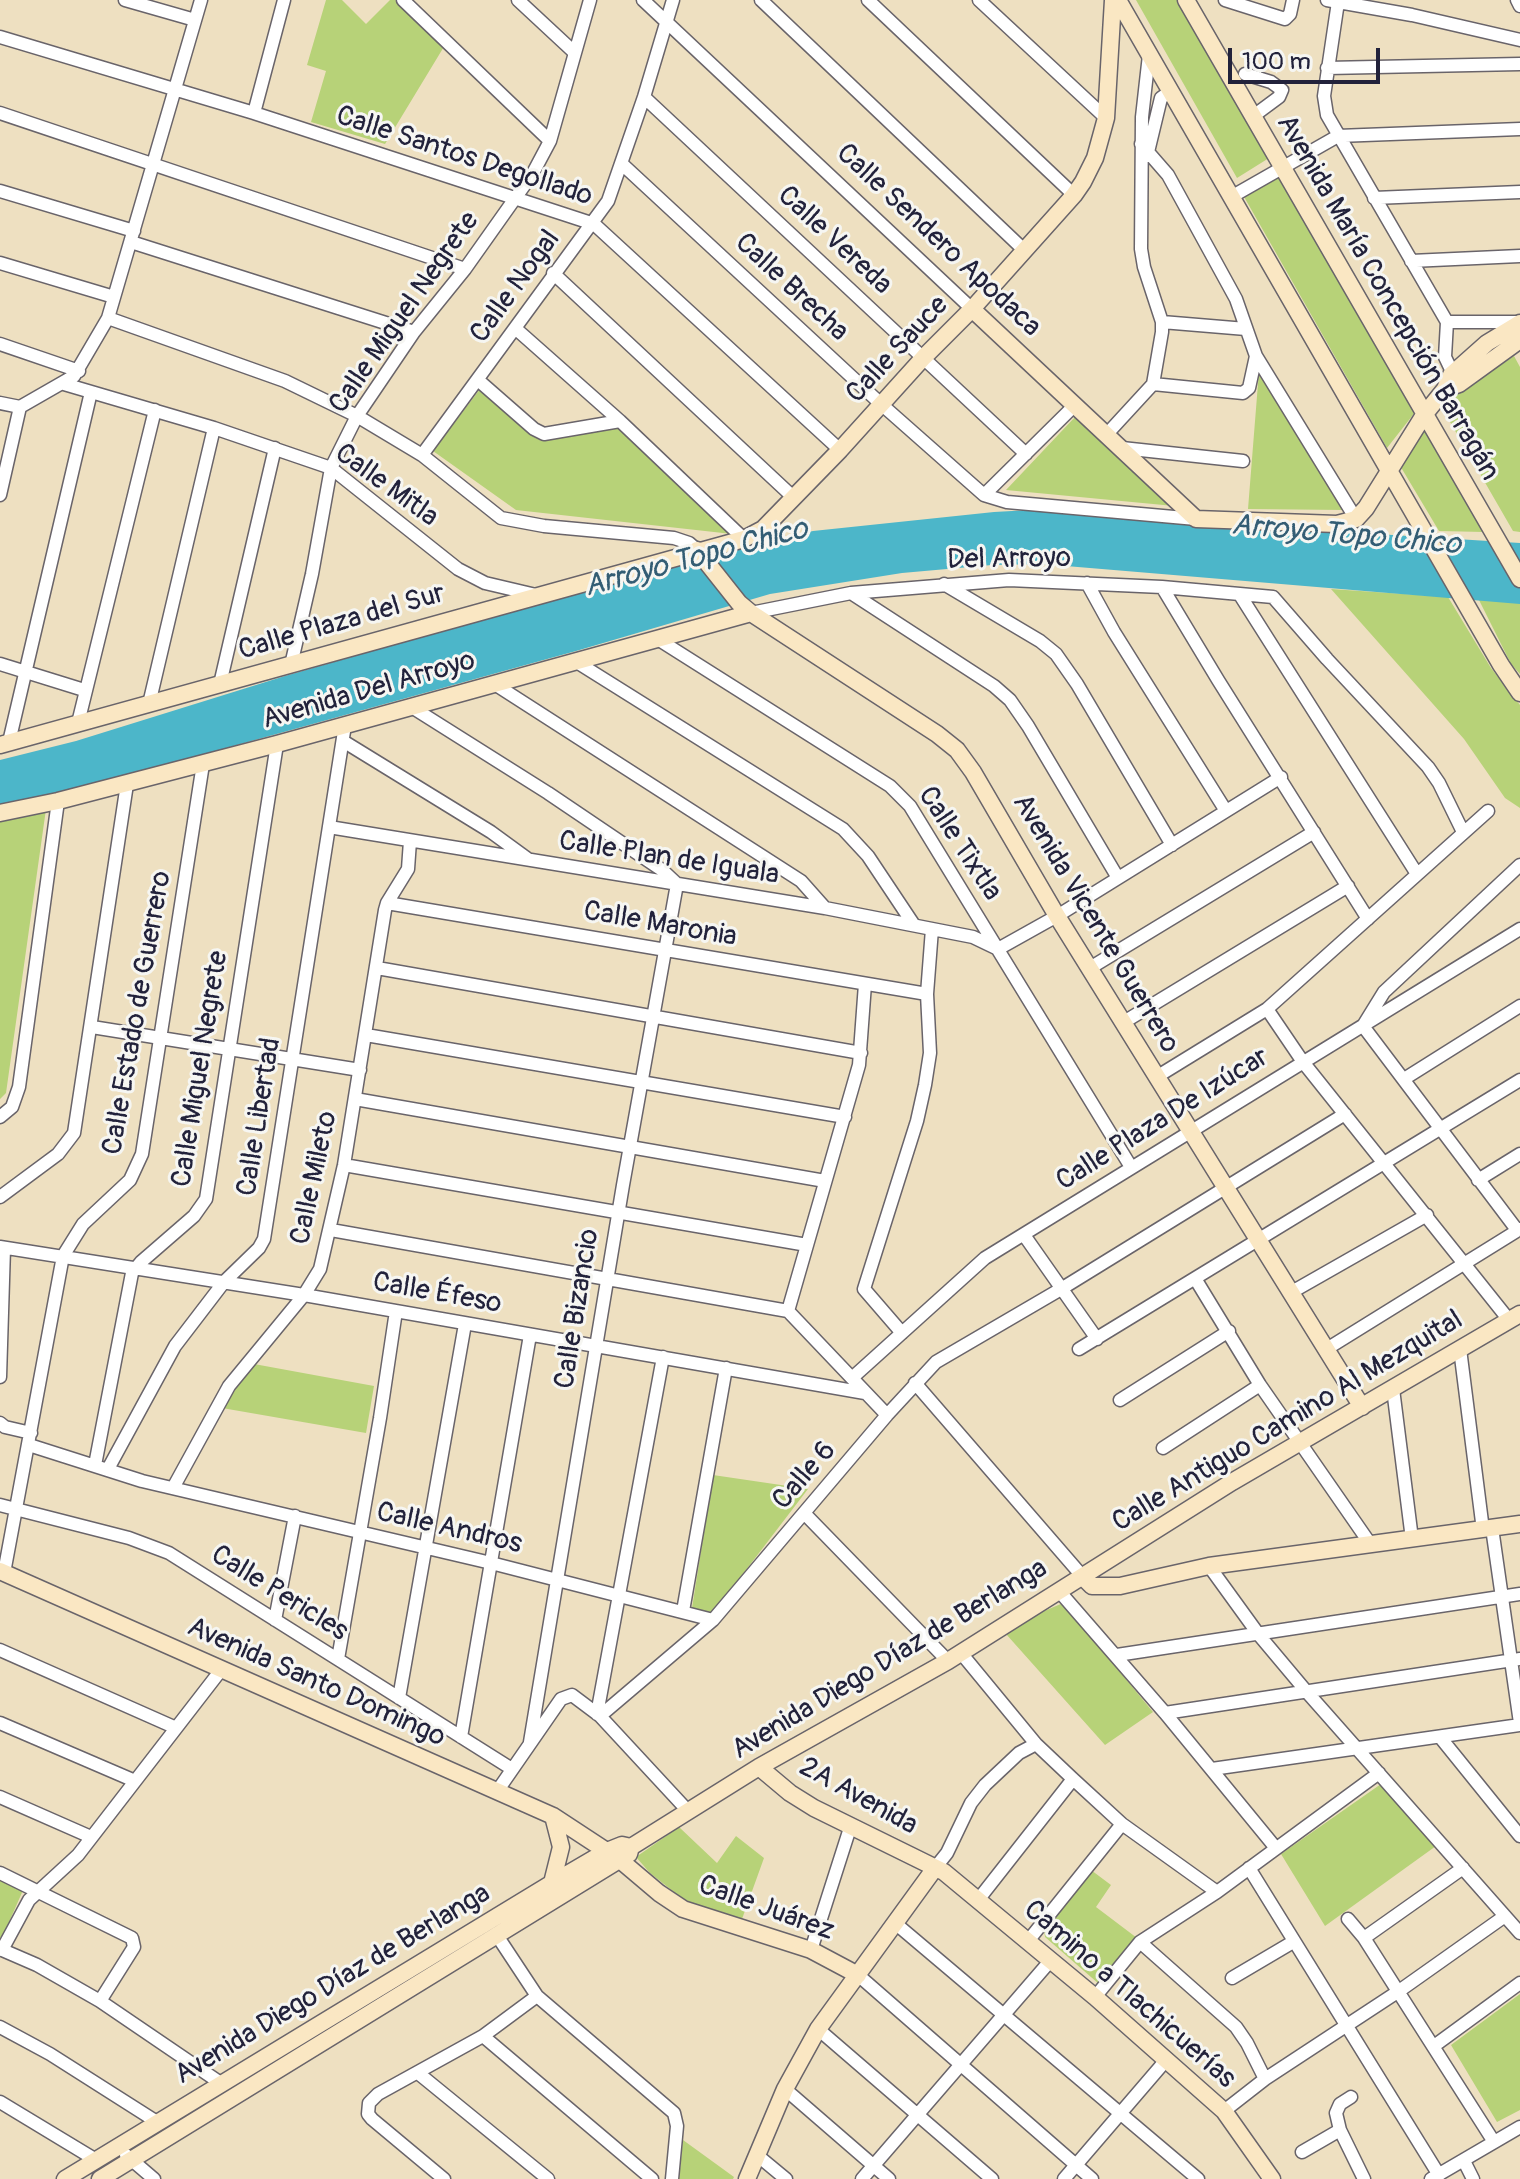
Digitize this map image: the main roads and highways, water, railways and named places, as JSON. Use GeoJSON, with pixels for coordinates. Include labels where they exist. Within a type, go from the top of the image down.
{"type":"FeatureCollection","features":[{"type":"Feature","properties":{"kind":"water","name":"Arroyo Topo Chico"},"geometry":{"type":"Polygon","coordinates":[[[1067,508],[1345,532],[1520,543],[1520,604],[1042,564],[902,573],[770,594],[89,786],[0,806],[0,760],[76,741],[285,676],[697,558],[813,531],[994,512],[1067,508]]]}}]}
